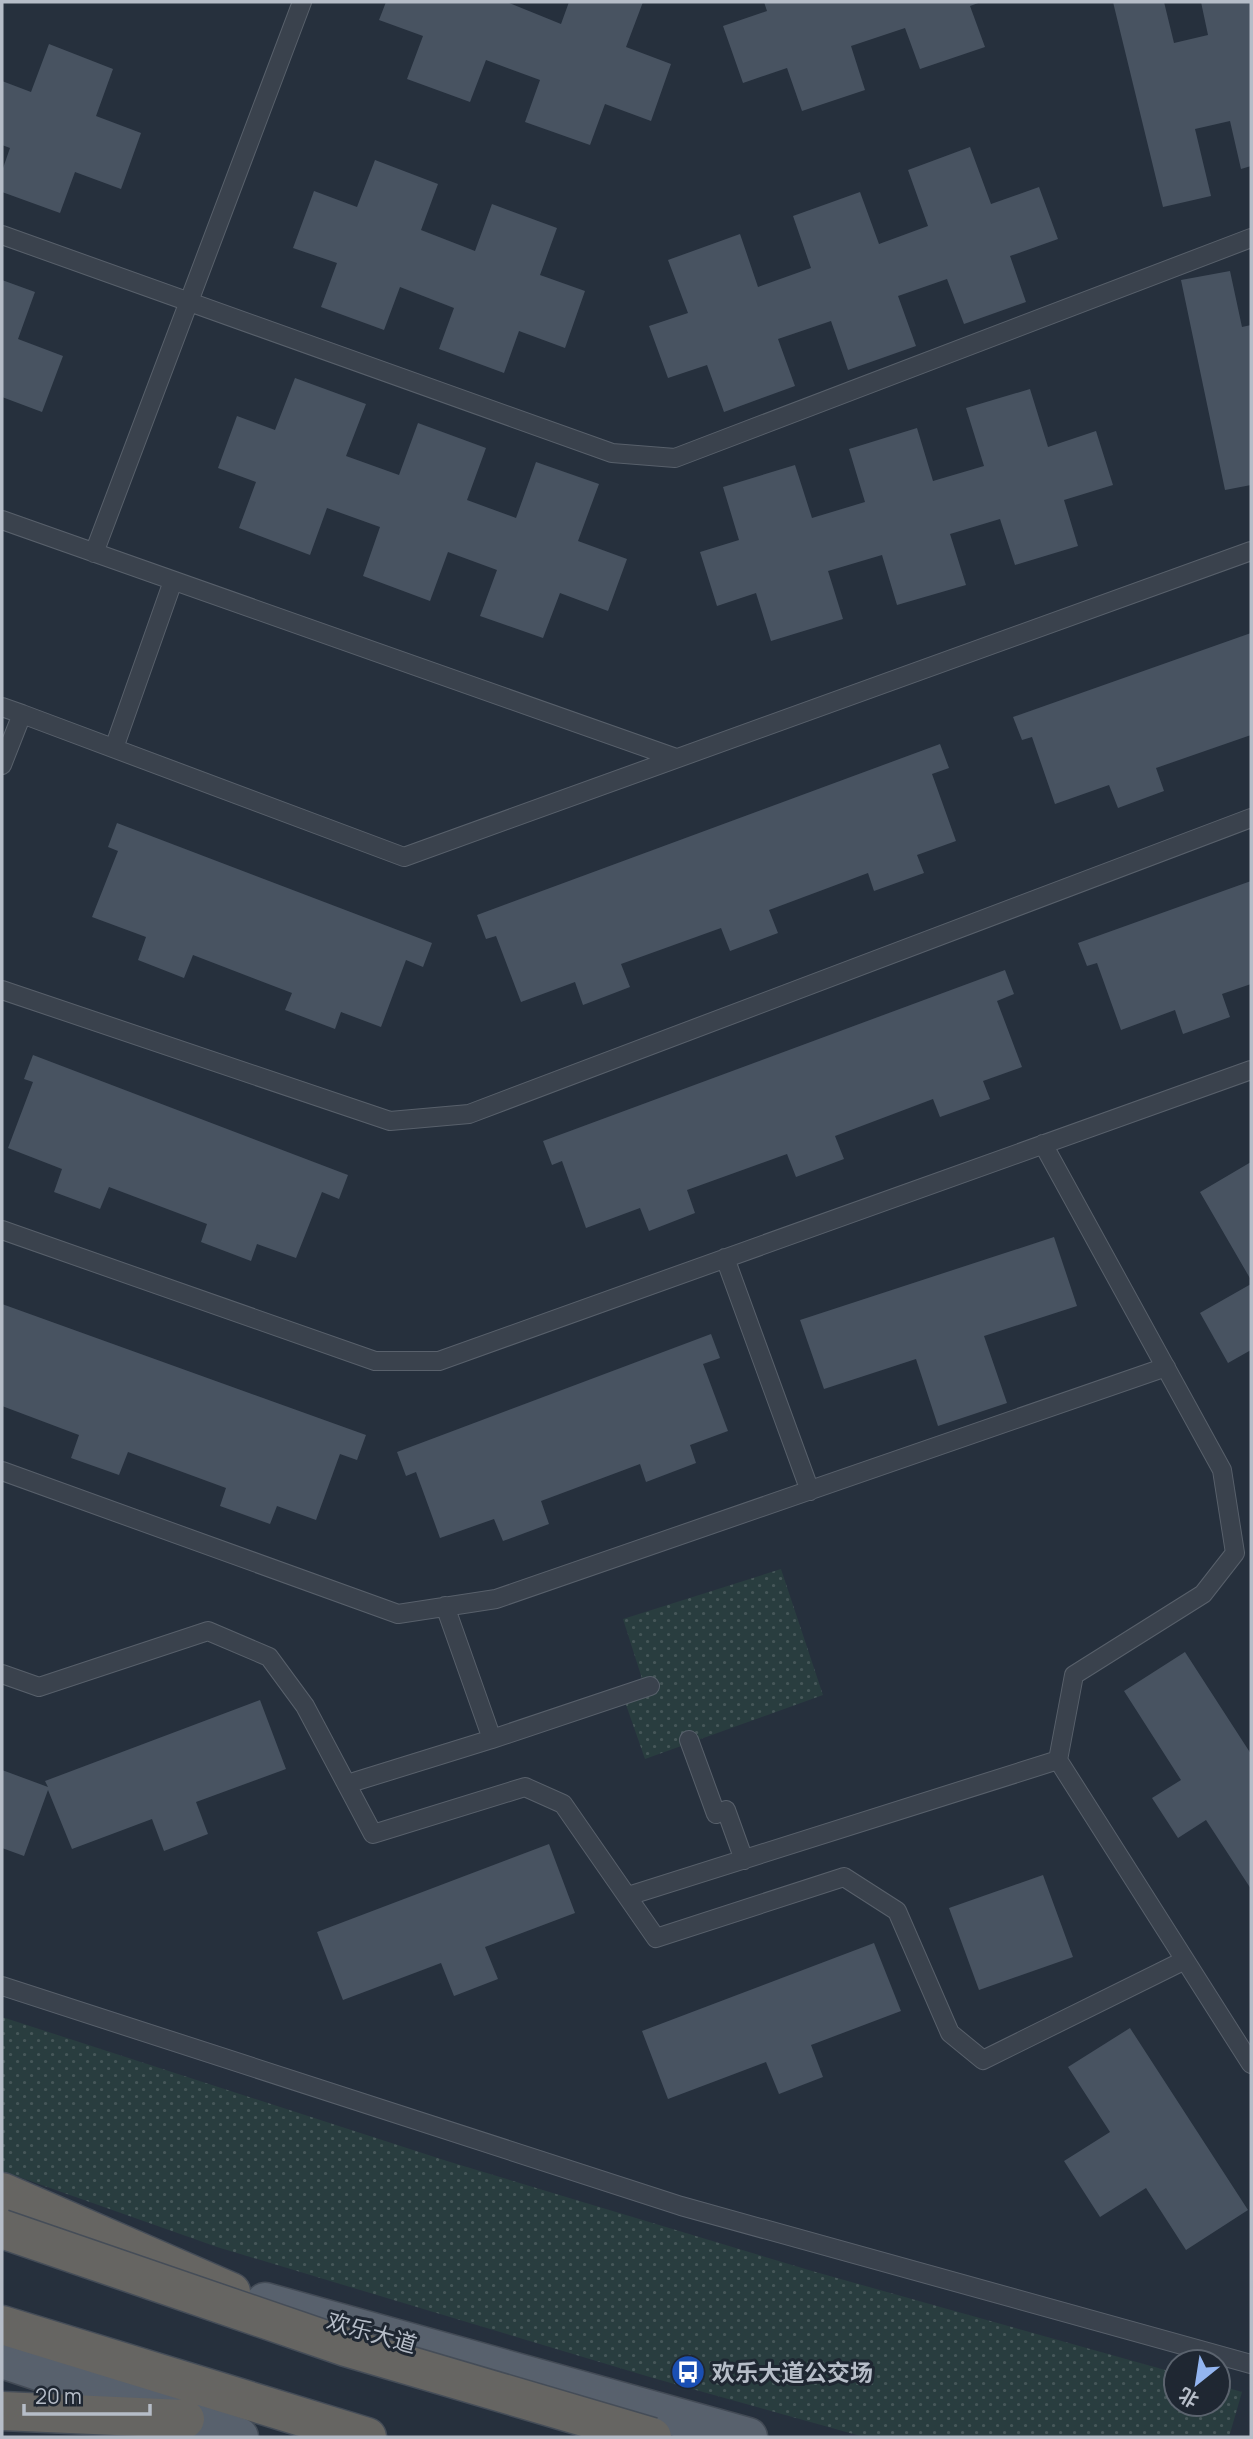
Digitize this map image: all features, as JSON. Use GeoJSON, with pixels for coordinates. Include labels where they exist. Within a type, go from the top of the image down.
{"type":"FeatureCollection","features":[{"type":"Feature","properties":{"kind":"highway"},"geometry":{"type":"LineString","coordinates":[[2,2192],[236,2294]]}},
{"type":"Feature","properties":{"kind":"highway","name":"欢乐大道"},"geometry":{"type":"LineString","coordinates":[[2,2229],[346,2347],[646,2428]]}},
{"type":"Feature","properties":{"kind":"highway"},"geometry":{"type":"LineString","coordinates":[[2,2325],[367,2437]]}},
{"type":"Feature","properties":{"kind":"highway"},"geometry":{"type":"LineString","coordinates":[[2,2411],[185,2419]]}},
{"type":"Feature","properties":{"kind":"main road","name":"欢乐大道"},"geometry":{"type":"LineString","coordinates":[[2,2212],[236,2294],[646,2428],[748,2437]]}},
{"type":"Feature","properties":{"kind":"main road"},"geometry":{"type":"LineString","coordinates":[[2,2359],[239,2437]]}},
{"type":"Feature","properties":{"kind":"lane"},"geometry":{"type":"LineString","coordinates":[[94,553],[302,2]]}},
{"type":"Feature","properties":{"kind":"lane"},"geometry":{"type":"LineString","coordinates":[[2,235],[612,453],[675,458],[1251,238]]}},
{"type":"Feature","properties":{"kind":"lane"},"geometry":{"type":"LineString","coordinates":[[2,520],[676,758]]}},
{"type":"Feature","properties":{"kind":"lane"},"geometry":{"type":"LineString","coordinates":[[2,707],[404,857],[1251,551]]}},
{"type":"Feature","properties":{"kind":"lane"},"geometry":{"type":"LineString","coordinates":[[114,748],[173,581]]}},
{"type":"Feature","properties":{"kind":"lane"},"geometry":{"type":"LineString","coordinates":[[2,765],[22,714]]}},
{"type":"Feature","properties":{"kind":"lane"},"geometry":{"type":"LineString","coordinates":[[2,990],[390,1121],[469,1114],[1251,818]]}},
{"type":"Feature","properties":{"kind":"lane"},"geometry":{"type":"LineString","coordinates":[[2,1230],[375,1362],[439,1361],[1251,1070]]}},
{"type":"Feature","properties":{"kind":"lane"},"geometry":{"type":"LineString","coordinates":[[1043,1144],[1222,1470],[1235,1553],[1203,1594],[1074,1675],[1058,1760],[1251,2064]]}},
{"type":"Feature","properties":{"kind":"lane"},"geometry":{"type":"LineString","coordinates":[[725,1258],[810,1490]]}},
{"type":"Feature","properties":{"kind":"lane"},"geometry":{"type":"LineString","coordinates":[[2,1471],[398,1614],[496,1599],[1166,1367]]}},
{"type":"Feature","properties":{"kind":"lane"},"geometry":{"type":"LineString","coordinates":[[445,1606],[492,1739]]}},
{"type":"Feature","properties":{"kind":"lane"},"geometry":{"type":"LineString","coordinates":[[2,1674],[39,1687],[208,1631],[269,1657],[305,1706],[373,1834],[524,1787],[563,1804],[656,1938],[844,1877],[897,1911],[950,2033],[983,2060],[1185,1960]]}},
{"type":"Feature","properties":{"kind":"lane"},"geometry":{"type":"LineString","coordinates":[[347,1784],[650,1686]]}},
{"type":"Feature","properties":{"kind":"lane"},"geometry":{"type":"LineString","coordinates":[[689,1740],[716,1814],[726,1811],[744,1860]]}},
{"type":"Feature","properties":{"kind":"lane"},"geometry":{"type":"LineString","coordinates":[[628,1896],[1058,1760]]}},
{"type":"Feature","properties":{"kind":"lane"},"geometry":{"type":"LineString","coordinates":[[2,1986],[681,2206],[1251,2364]]}},
{"type":"Feature","properties":{"kind":"green space"},"geometry":{"type":"Polygon","coordinates":[[[781,1569],[823,1695],[645,1759],[624,1699],[646,1691],[623,1619],[781,1569]]]}},
{"type":"Feature","properties":{"kind":"green space"},"geometry":{"type":"Polygon","coordinates":[[[2,2017],[447,2161],[812,2271],[1162,2369],[1162,2418],[1232,2418],[1232,2389],[1242,2392],[1229,2437],[864,2437],[653,2378],[217,2247],[2,2171],[2,2017]]]}},
{"type":"Feature","properties":{"kind":"building"},"geometry":{"type":"Polygon","coordinates":[[[386,2],[507,2],[561,24],[569,2],[643,2],[626,47],[671,64],[651,121],[605,104],[590,145],[525,122],[540,80],[486,60],[470,102],[407,79],[423,36],[379,20],[386,2]]]}},
{"type":"Feature","properties":{"kind":"building"},"geometry":{"type":"Polygon","coordinates":[[[764,2],[981,2],[970,6],[985,47],[920,69],[905,28],[851,46],[865,90],[802,111],[787,68],[743,83],[723,26],[767,11],[764,2]]]}},
{"type":"Feature","properties":{"kind":"building"},"geometry":{"type":"Polygon","coordinates":[[[1113,2],[1164,2],[1174,43],[1208,35],[1201,2],[1251,2],[1251,166],[1241,169],[1230,121],[1195,129],[1211,196],[1163,207],[1113,2]]]}},
{"type":"Feature","properties":{"kind":"building"},"geometry":{"type":"Polygon","coordinates":[[[49,44],[113,69],[96,116],[141,133],[121,189],[75,172],[60,213],[2,192],[2,171],[10,148],[2,145],[2,81],[31,92],[49,44]]]}},
{"type":"Feature","properties":{"kind":"building"},"geometry":{"type":"Polygon","coordinates":[[[970,147],[991,204],[1039,187],[1058,239],[1010,256],[1026,302],[964,324],[947,279],[898,296],[916,346],[848,370],[831,321],[778,339],[795,386],[724,412],[707,365],[668,378],[649,326],[688,313],[668,260],[740,234],[758,287],[811,268],[793,216],[860,192],[879,244],[928,226],[908,170],[970,147]]]}},
{"type":"Feature","properties":{"kind":"building"},"geometry":{"type":"Polygon","coordinates":[[[375,160],[438,184],[421,230],[475,251],[492,204],[557,228],[540,275],[585,291],[565,348],[519,331],[504,373],[439,349],[454,308],[400,287],[384,330],[321,307],[337,263],[293,248],[314,191],[357,207],[375,160]]]}},
{"type":"Feature","properties":{"kind":"building"},"geometry":{"type":"Polygon","coordinates":[[[1230,271],[1242,327],[1251,325],[1251,485],[1225,490],[1181,280],[1230,271]]]}},
{"type":"Feature","properties":{"kind":"building"},"geometry":{"type":"Polygon","coordinates":[[[2,280],[35,292],[18,339],[63,356],[42,412],[2,397],[2,280]]]}},
{"type":"Feature","properties":{"kind":"building"},"geometry":{"type":"Polygon","coordinates":[[[295,378],[366,404],[346,456],[399,475],[418,423],[486,448],[467,500],[516,518],[536,462],[599,484],[578,541],[627,559],[608,611],[560,593],[543,638],[480,616],[497,570],[448,552],[430,601],[363,576],[380,527],[327,508],[310,555],[239,528],[256,482],[218,468],[237,416],[275,430],[295,378]]]}},
{"type":"Feature","properties":{"kind":"building"},"geometry":{"type":"Polygon","coordinates":[[[1030,389],[1048,447],[1096,431],[1113,485],[1064,500],[1078,546],[1015,565],[1000,519],[950,534],[966,585],[897,605],[882,555],[828,571],[843,619],[771,641],[756,593],[717,606],[700,552],[739,540],[723,487],[795,465],[812,518],[865,502],[849,449],[917,428],[933,481],[984,466],[966,408],[1030,389]]]}},
{"type":"Feature","properties":{"kind":"building"},"geometry":{"type":"Polygon","coordinates":[[[1251,633],[1251,735],[1156,768],[1164,791],[1118,808],[1109,785],[1055,804],[1032,737],[1022,740],[1013,717],[1251,633]]]}},
{"type":"Feature","properties":{"kind":"building"},"geometry":{"type":"Polygon","coordinates":[[[940,744],[949,768],[932,774],[956,841],[917,855],[924,873],[874,891],[868,873],[769,910],[778,933],[730,951],[721,928],[621,964],[630,987],[583,1005],[575,982],[521,1002],[496,936],[486,939],[477,915],[940,744]]]}},
{"type":"Feature","properties":{"kind":"building"},"geometry":{"type":"Polygon","coordinates":[[[117,823],[432,943],[423,967],[406,960],[381,1027],[341,1012],[335,1029],[285,1010],[292,993],[193,955],[184,978],[138,960],[146,937],[92,917],[118,851],[108,847],[117,823]]]}},
{"type":"Feature","properties":{"kind":"building"},"geometry":{"type":"Polygon","coordinates":[[[1251,881],[1251,984],[1222,994],[1230,1017],[1183,1034],[1175,1010],[1121,1030],[1097,963],[1087,966],[1078,943],[1251,881]]]}},
{"type":"Feature","properties":{"kind":"building"},"geometry":{"type":"Polygon","coordinates":[[[1005,970],[1014,994],[997,1001],[1022,1067],[983,1081],[990,1099],[940,1117],[933,1099],[835,1136],[844,1159],[796,1177],[787,1154],[687,1190],[695,1213],[649,1231],[640,1208],[586,1228],[562,1161],[552,1165],[543,1141],[1005,970]]]}},
{"type":"Feature","properties":{"kind":"building"},"geometry":{"type":"Polygon","coordinates":[[[33,1055],[348,1175],[339,1199],[322,1192],[296,1258],[257,1244],[251,1261],[201,1242],[207,1224],[109,1187],[100,1209],[54,1192],[62,1169],[8,1148],[33,1082],[24,1079],[33,1055]]]}},
{"type":"Feature","properties":{"kind":"building"},"geometry":{"type":"Polygon","coordinates":[[[1251,1162],[1251,1280],[1200,1192],[1251,1162]]]}},
{"type":"Feature","properties":{"kind":"building"},"geometry":{"type":"Polygon","coordinates":[[[1054,1237],[1077,1306],[984,1336],[1007,1403],[938,1426],[916,1359],[824,1389],[800,1320],[1054,1237]]]}},
{"type":"Feature","properties":{"kind":"building"},"geometry":{"type":"Polygon","coordinates":[[[1251,1284],[1251,1350],[1228,1363],[1200,1313],[1251,1284]]]}},
{"type":"Feature","properties":{"kind":"building"},"geometry":{"type":"Polygon","coordinates":[[[2,1304],[366,1435],[357,1460],[340,1454],[316,1520],[277,1506],[270,1524],[220,1506],[226,1488],[128,1452],[119,1475],[71,1458],[79,1435],[2,1406],[2,1304]]]}},
{"type":"Feature","properties":{"kind":"building"},"geometry":{"type":"Polygon","coordinates":[[[711,1334],[720,1358],[703,1364],[728,1431],[690,1445],[696,1463],[646,1482],[640,1464],[541,1501],[549,1524],[503,1541],[494,1519],[440,1538],[416,1472],[406,1476],[397,1452],[711,1334]]]}},
{"type":"Feature","properties":{"kind":"building"},"geometry":{"type":"Polygon","coordinates":[[[1185,1652],[1251,1754],[1251,1889],[1206,1820],[1178,1838],[1152,1798],[1181,1780],[1124,1691],[1185,1652]]]}},
{"type":"Feature","properties":{"kind":"building"},"geometry":{"type":"Polygon","coordinates":[[[260,1700],[286,1769],[196,1802],[208,1834],[164,1851],[152,1819],[72,1849],[48,1790],[24,1856],[2,1848],[2,1770],[48,1787],[45,1781],[260,1700]]]}},
{"type":"Feature","properties":{"kind":"building"},"geometry":{"type":"Polygon","coordinates":[[[549,1844],[575,1913],[485,1947],[498,1979],[454,1996],[441,1963],[343,2000],[317,1932],[549,1844]]]}},
{"type":"Feature","properties":{"kind":"building"},"geometry":{"type":"Polygon","coordinates":[[[1043,1875],[1073,1957],[979,1990],[949,1908],[1043,1875]]]}},
{"type":"Feature","properties":{"kind":"building"},"geometry":{"type":"Polygon","coordinates":[[[874,1943],[901,2011],[811,2045],[823,2077],[779,2094],[766,2062],[668,2099],[642,2031],[874,1943]]]}},
{"type":"Feature","properties":{"kind":"building"},"geometry":{"type":"Polygon","coordinates":[[[1130,2028],[1248,2210],[1186,2250],[1146,2188],[1100,2217],[1064,2161],[1110,2132],[1068,2067],[1130,2028]]]}},
{"type":"Feature","properties":{"kind":"place","name":"欢乐大道公交场"},"geometry":{"type":"Point","coordinates":[688,2372]}}]}
